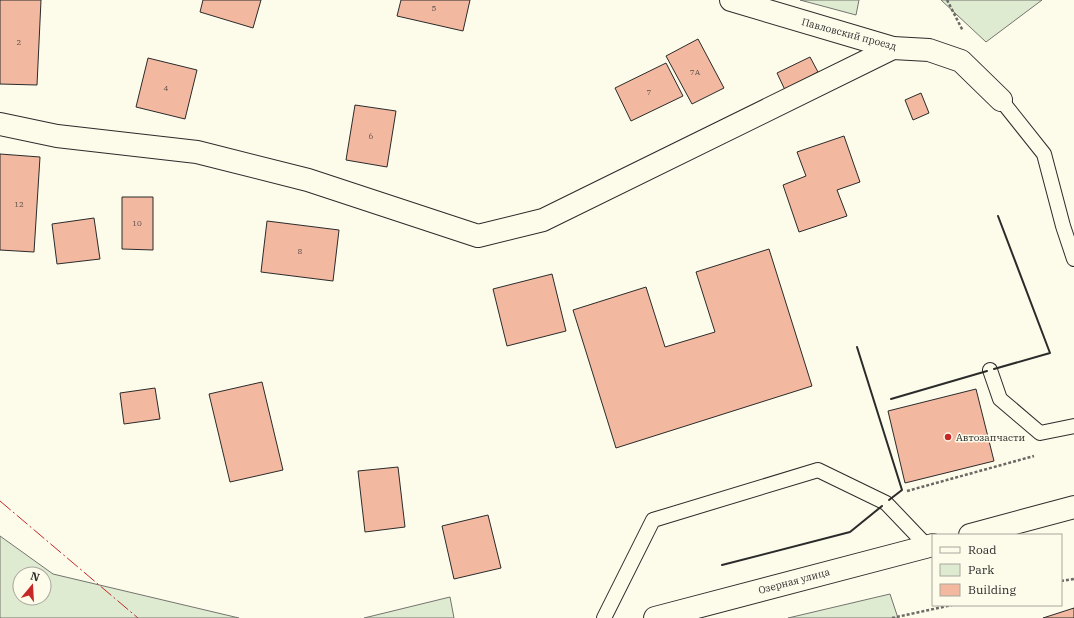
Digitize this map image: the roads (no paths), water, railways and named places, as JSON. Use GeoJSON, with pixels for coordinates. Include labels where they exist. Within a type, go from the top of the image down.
{"type":"FeatureCollection","features":[{"type":"Feature","properties":{"kind":"street","name":"Павловский проезд"},"geometry":{"type":"LineString","coordinates":[[731,0],[893,48],[929,50],[961,61],[1001,100]]}},
{"type":"Feature","properties":{"kind":"street"},"geometry":{"type":"LineString","coordinates":[[0,124],[57,136],[197,152],[308,180],[478,236],[543,220],[893,48]]}},
{"type":"Feature","properties":{"kind":"street"},"geometry":{"type":"LineString","coordinates":[[974,534],[1074,507]]}},
{"type":"Feature","properties":{"kind":"street","name":"Озерная улица"},"geometry":{"type":"LineString","coordinates":[[655,618],[930,546]]}},
{"type":"Feature","properties":{"kind":"lane"},"geometry":{"type":"LineString","coordinates":[[1001,100],[1044,154],[1063,226],[1074,259]]}},
{"type":"Feature","properties":{"kind":"lane"},"geometry":{"type":"LineString","coordinates":[[990,370],[1000,399],[1040,433],[1074,426]]}},
{"type":"Feature","properties":{"kind":"lane"},"geometry":{"type":"LineString","coordinates":[[604,618],[653,520],[818,470],[886,503],[930,546]]}},
{"type":"Feature","properties":{"kind":"place","name":"Автозапчасти"},"geometry":{"type":"Point","coordinates":[948,437]}}]}
